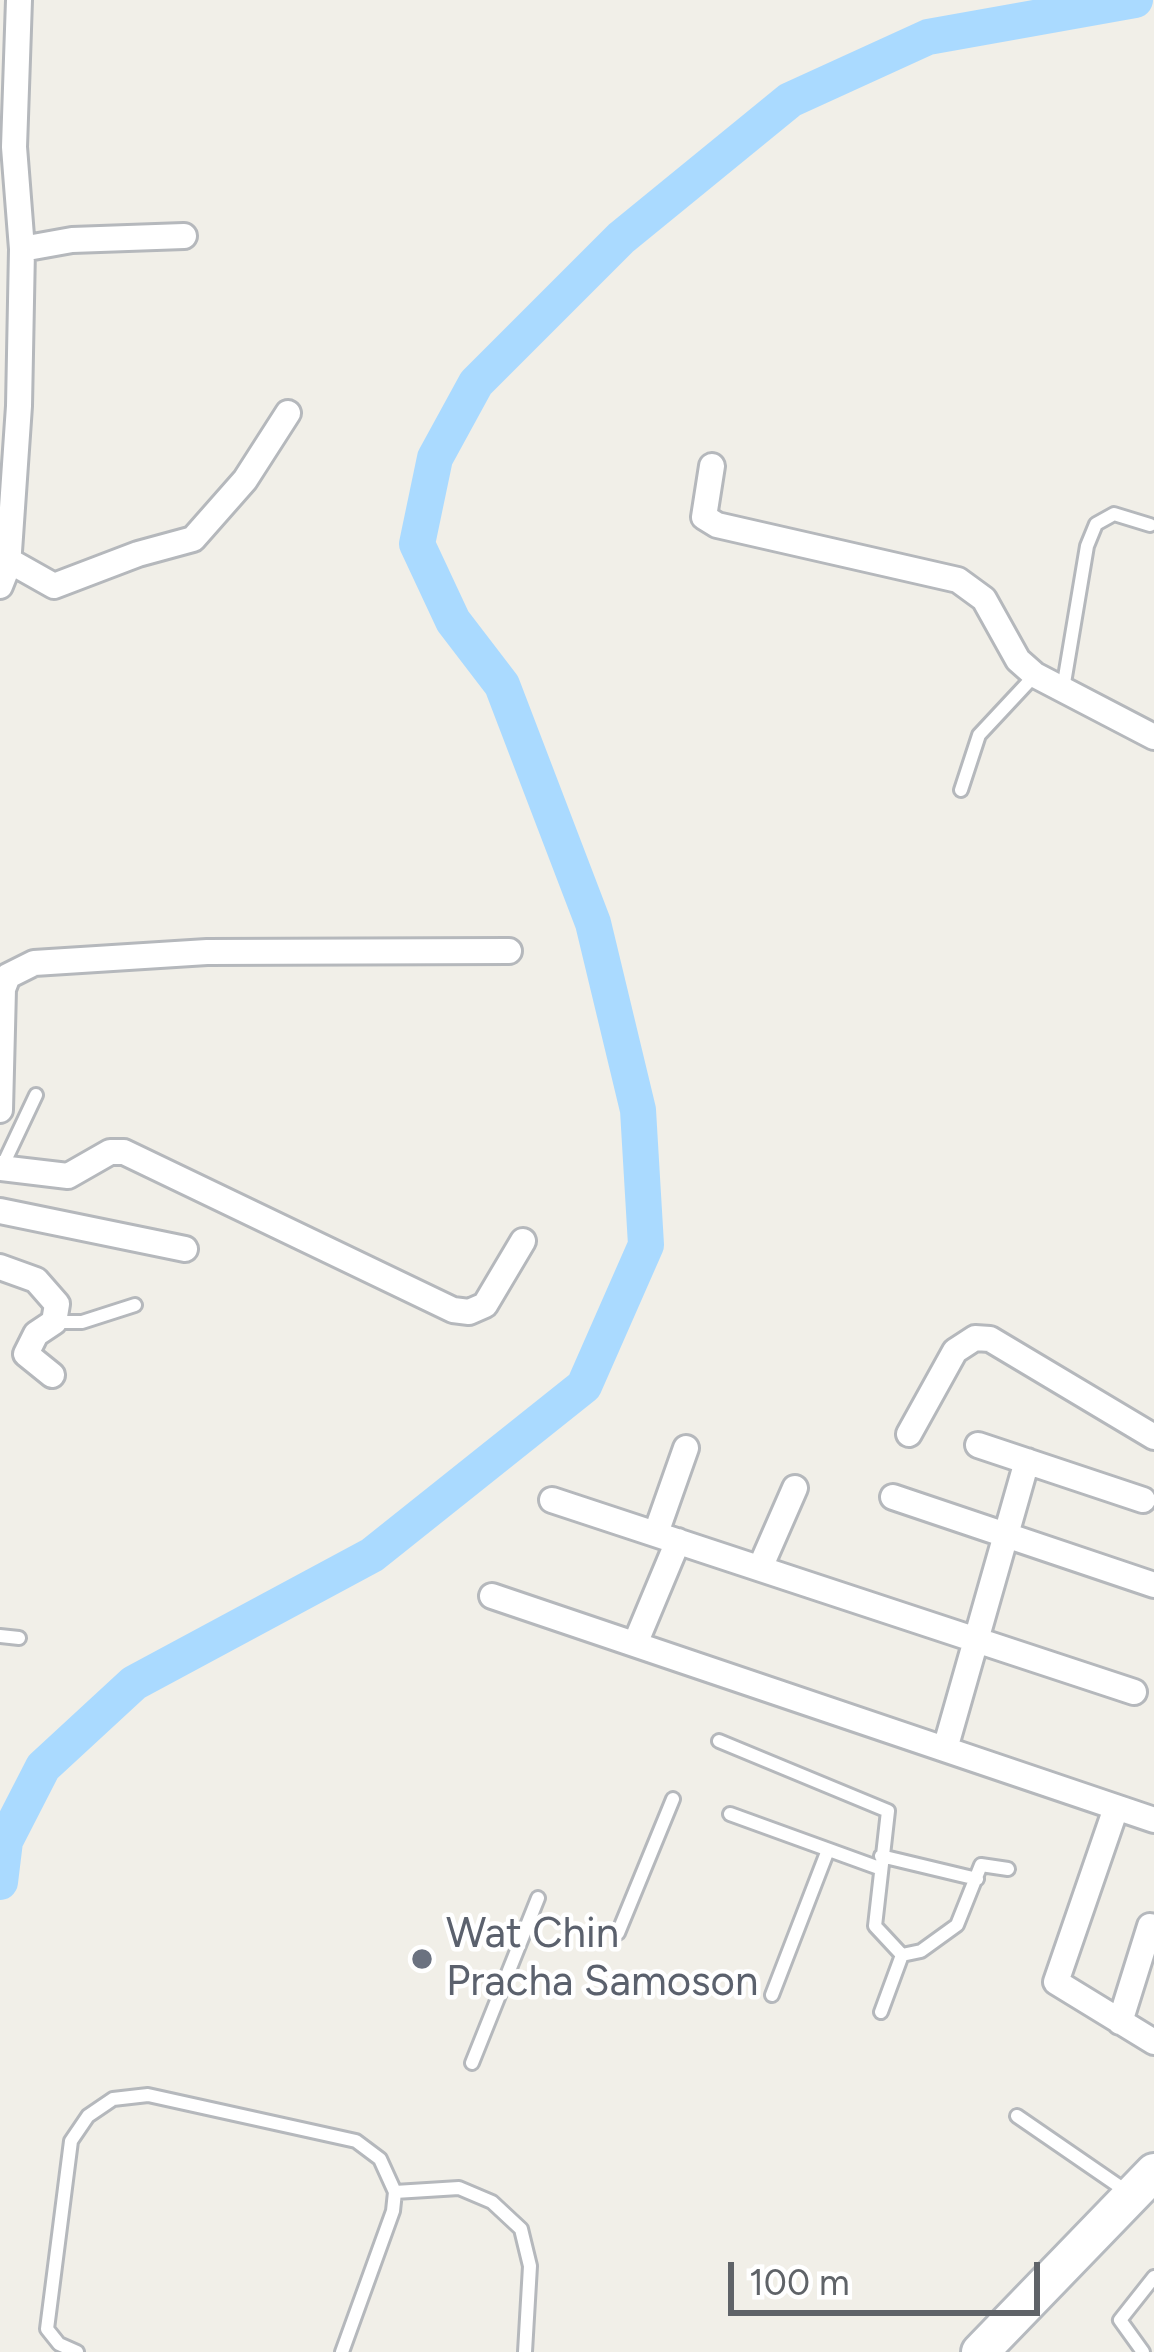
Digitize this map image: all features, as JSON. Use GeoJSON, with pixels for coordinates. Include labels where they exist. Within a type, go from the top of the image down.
{"type":"FeatureCollection","features":[{"type":"Feature","properties":{"kind":"main road"},"geometry":{"type":"LineString","coordinates":[[980,2352],[1147,2182]]}},
{"type":"Feature","properties":{"kind":"street"},"geometry":{"type":"LineString","coordinates":[[19,0],[14,146],[22,249],[18,428],[4,576],[25,568],[54,586],[137,554],[193,539],[245,480],[288,413]]}},
{"type":"Feature","properties":{"kind":"street"},"geometry":{"type":"LineString","coordinates":[[22,249],[72,241],[184,236]]}},
{"type":"Feature","properties":{"kind":"street"},"geometry":{"type":"LineString","coordinates":[[712,466],[704,517],[738,530],[958,580],[984,599],[1018,660],[1035,675],[1154,737]]}},
{"type":"Feature","properties":{"kind":"street"},"geometry":{"type":"LineString","coordinates":[[0,1109],[4,975],[34,963],[207,952],[509,951]]}},
{"type":"Feature","properties":{"kind":"street"},"geometry":{"type":"LineString","coordinates":[[1,1168],[68,1176],[110,1153],[124,1152],[453,1310],[470,1312],[485,1304],[523,1241]]}},
{"type":"Feature","properties":{"kind":"street"},"geometry":{"type":"LineString","coordinates":[[0,1211],[184,1250]]}},
{"type":"Feature","properties":{"kind":"street"},"geometry":{"type":"LineString","coordinates":[[0,1268],[36,1280],[51,1295],[59,1313],[36,1334],[26,1354],[52,1375]]}},
{"type":"Feature","properties":{"kind":"street"},"geometry":{"type":"LineString","coordinates":[[909,1434],[955,1351],[975,1338],[1007,1348],[1154,1437]]}},
{"type":"Feature","properties":{"kind":"street"},"geometry":{"type":"LineString","coordinates":[[978,1445],[1143,1500]]}},
{"type":"Feature","properties":{"kind":"street"},"geometry":{"type":"LineString","coordinates":[[635,1644],[667,1537],[686,1448]]}},
{"type":"Feature","properties":{"kind":"street"},"geometry":{"type":"LineString","coordinates":[[945,1749],[1027,1461]]}},
{"type":"Feature","properties":{"kind":"street"},"geometry":{"type":"LineString","coordinates":[[760,1568],[795,1488]]}},
{"type":"Feature","properties":{"kind":"street"},"geometry":{"type":"LineString","coordinates":[[892,1497],[1154,1585]]}},
{"type":"Feature","properties":{"kind":"street"},"geometry":{"type":"LineString","coordinates":[[552,1499],[1134,1692]]}},
{"type":"Feature","properties":{"kind":"street"},"geometry":{"type":"LineString","coordinates":[[492,1596],[1154,1820]]}},
{"type":"Feature","properties":{"kind":"street"},"geometry":{"type":"LineString","coordinates":[[1117,1808],[1056,1982],[1154,2042]]}},
{"type":"Feature","properties":{"kind":"street"},"geometry":{"type":"LineString","coordinates":[[1120,2022],[1150,1926]]}},
{"type":"Feature","properties":{"kind":"lane"},"geometry":{"type":"LineString","coordinates":[[1063,690],[1087,546],[1096,524],[1114,514],[1150,524]]}},
{"type":"Feature","properties":{"kind":"lane"},"geometry":{"type":"LineString","coordinates":[[961,790],[979,735],[1035,675]]}},
{"type":"Feature","properties":{"kind":"lane"},"geometry":{"type":"LineString","coordinates":[[1,1168],[17,1144],[36,1094]]}},
{"type":"Feature","properties":{"kind":"lane"},"geometry":{"type":"LineString","coordinates":[[54,1322],[82,1322],[135,1305]]}},
{"type":"Feature","properties":{"kind":"lane"},"geometry":{"type":"LineString","coordinates":[[0,1636],[19,1639]]}},
{"type":"Feature","properties":{"kind":"lane"},"geometry":{"type":"LineString","coordinates":[[719,1741],[884,1808],[890,1817],[874,1926],[902,1954]]}},
{"type":"Feature","properties":{"kind":"lane"},"geometry":{"type":"LineString","coordinates":[[618,1933],[673,1799]]}},
{"type":"Feature","properties":{"kind":"lane"},"geometry":{"type":"LineString","coordinates":[[730,1814],[828,1850],[977,1879]]}},
{"type":"Feature","properties":{"kind":"lane"},"geometry":{"type":"LineString","coordinates":[[772,1995],[828,1850]]}},
{"type":"Feature","properties":{"kind":"lane"},"geometry":{"type":"LineString","coordinates":[[902,1954],[921,1952],[957,1924],[986,1862],[1008,1869]]}},
{"type":"Feature","properties":{"kind":"lane"},"geometry":{"type":"LineString","coordinates":[[472,2063],[538,1898]]}},
{"type":"Feature","properties":{"kind":"lane"},"geometry":{"type":"LineString","coordinates":[[881,2012],[902,1954]]}},
{"type":"Feature","properties":{"kind":"lane"},"geometry":{"type":"LineString","coordinates":[[77,2352],[59,2344],[47,2329],[71,2141],[88,2116],[112,2098],[148,2095],[356,2140],[380,2159],[395,2192],[342,2352]]}},
{"type":"Feature","properties":{"kind":"lane"},"geometry":{"type":"LineString","coordinates":[[1017,2116],[1147,2182]]}},
{"type":"Feature","properties":{"kind":"lane"},"geometry":{"type":"LineString","coordinates":[[395,2192],[459,2188],[492,2202],[521,2229],[530,2266],[525,2352]]}},
{"type":"Feature","properties":{"kind":"lane"},"geometry":{"type":"LineString","coordinates":[[1143,2352],[1122,2327],[1121,2314],[1154,2277]]}},
{"type":"Feature","properties":{"kind":"waterway"},"geometry":{"type":"LineString","coordinates":[[0,1882],[5,1841],[43,1767],[134,1683],[372,1555],[584,1386],[646,1245],[638,1110],[593,923],[502,685],[453,621],[417,544],[435,458],[476,383],[621,238],[790,100],[928,37],[1135,0]]}},
{"type":"Feature","properties":{"kind":"place","name":"Wat Chin Pracha Samoson"},"geometry":{"type":"Point","coordinates":[422,1959]}}]}
